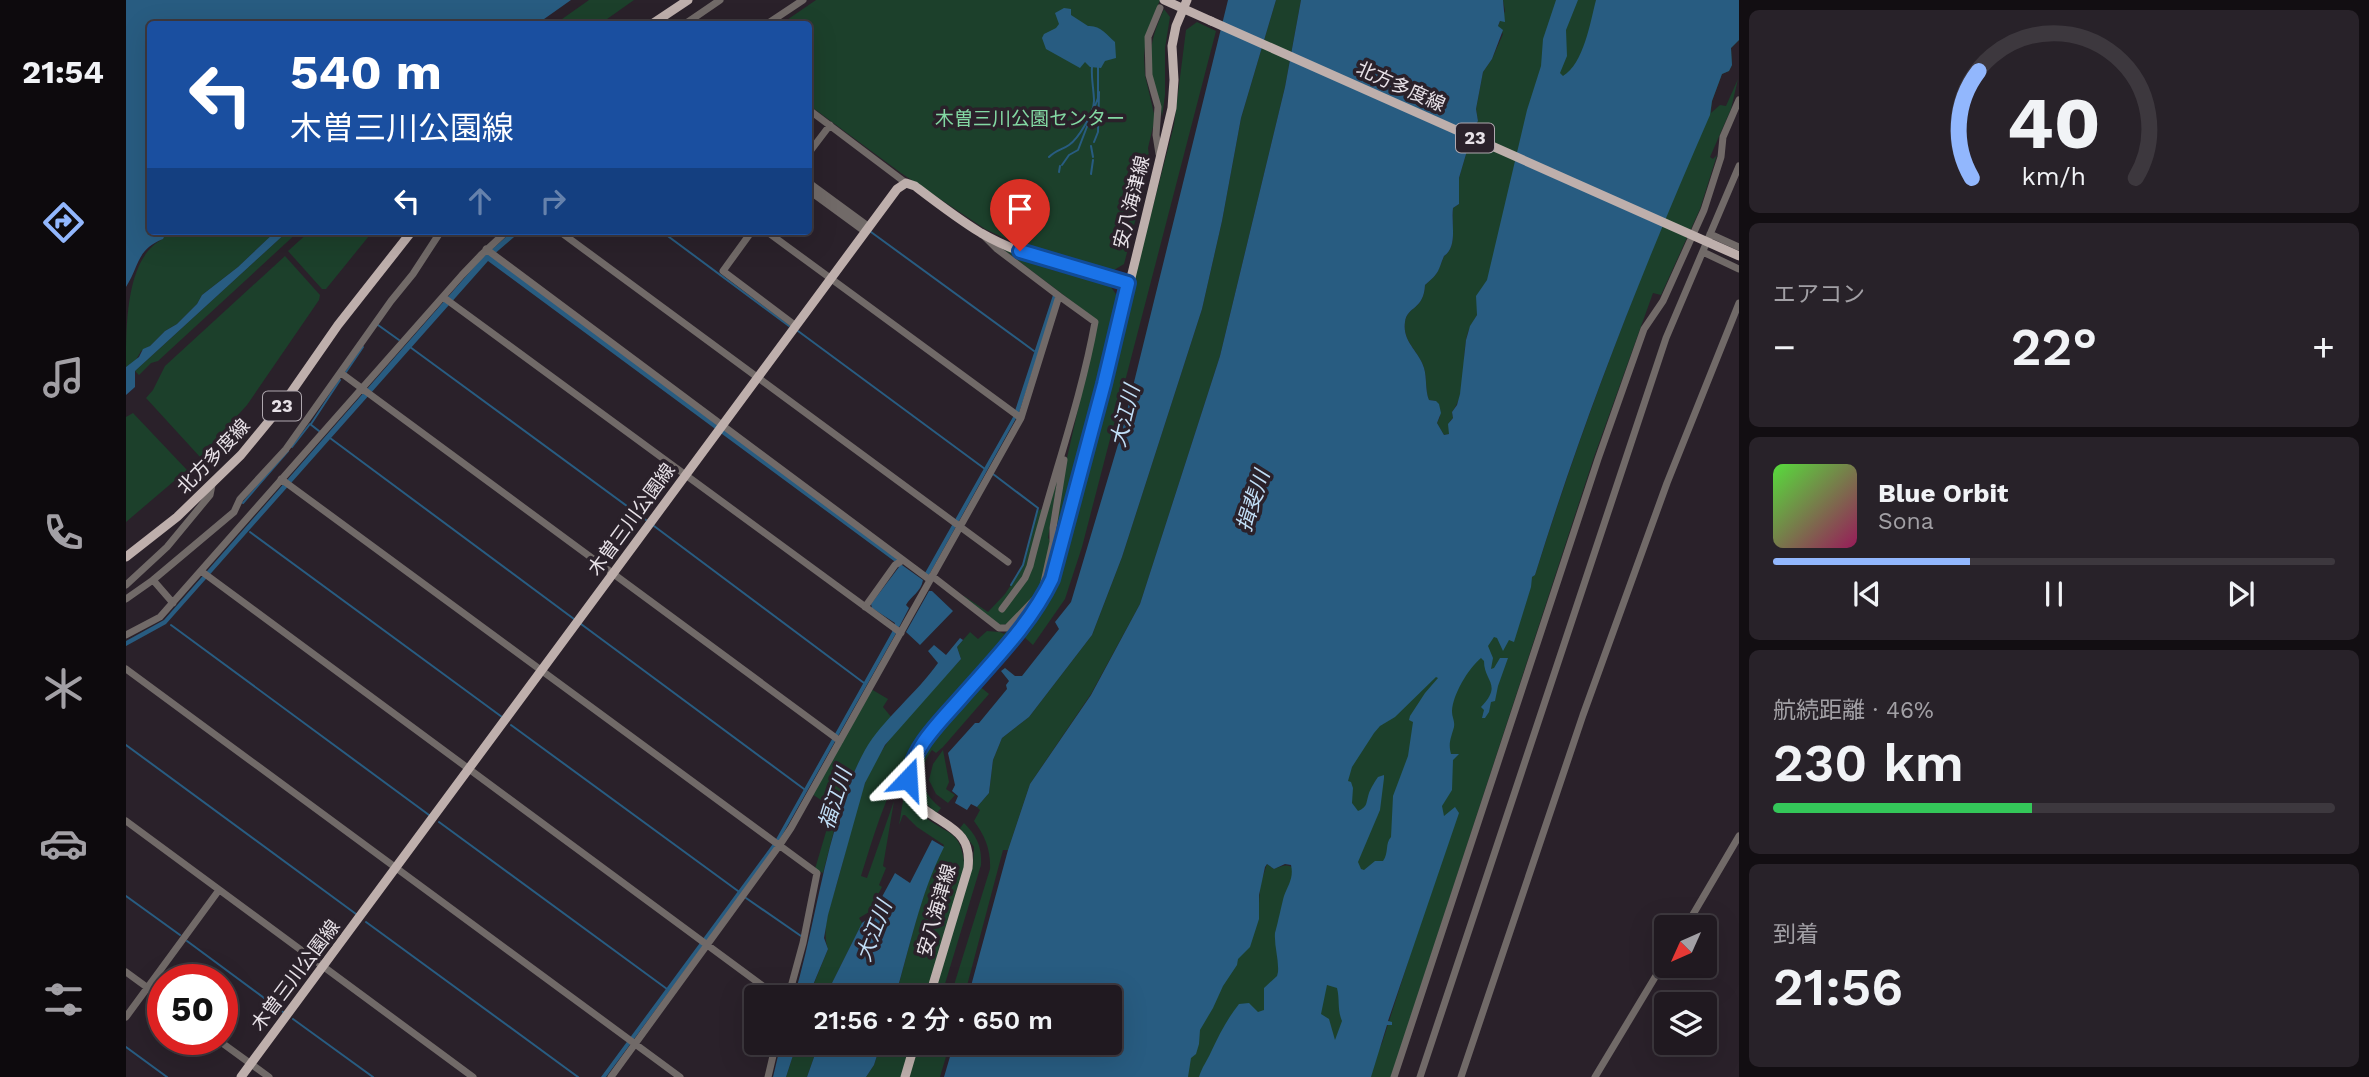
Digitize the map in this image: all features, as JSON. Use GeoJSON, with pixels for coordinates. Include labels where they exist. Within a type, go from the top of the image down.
{"type":"FeatureCollection","features":[{"type":"Feature","properties":{"kind":"main road"},"geometry":{"type":"LineString","coordinates":[[656,21],[688,0]]}},
{"type":"Feature","properties":{"kind":"main road","name":"北方多度線"},"geometry":{"type":"LineString","coordinates":[[1162,4],[1185,5],[1211,21],[1739,256]]}},
{"type":"Feature","properties":{"kind":"main road","name":"安八海津線"},"geometry":{"type":"LineString","coordinates":[[933,985],[970,855],[958,833],[918,803],[908,779],[911,765],[929,734],[1016,635],[1045,594],[1058,563],[1172,108],[1172,46],[1176,26],[1185,5]]}},
{"type":"Feature","properties":{"kind":"main road"},"geometry":{"type":"LineString","coordinates":[[906,183],[915,186],[979,232],[1038,258],[1128,283]]}},
{"type":"Feature","properties":{"kind":"main road","name":"木曽三川公園線"},"geometry":{"type":"LineString","coordinates":[[241,1077],[866,229],[897,189],[906,183]]}},
{"type":"Feature","properties":{"kind":"main road","name":"北方多度線"},"geometry":{"type":"LineString","coordinates":[[126,557],[212,485],[268,424],[338,325],[409,235]]}},
{"type":"Feature","properties":{"kind":"main road"},"geometry":{"type":"LineString","coordinates":[[905,1077],[911,1055]]}},
{"type":"Feature","properties":{"kind":"street"},"geometry":{"type":"LineString","coordinates":[[689,21],[720,0]]}},
{"type":"Feature","properties":{"kind":"street"},"geometry":{"type":"LineString","coordinates":[[772,21],[803,0]]}},
{"type":"Feature","properties":{"kind":"street"},"geometry":{"type":"LineString","coordinates":[[1160,159],[1156,135],[1158,107],[1149,75],[1148,37],[1162,4]]}},
{"type":"Feature","properties":{"kind":"street"},"geometry":{"type":"LineString","coordinates":[[1394,1077],[1598,459],[1644,329],[1663,301],[1704,210],[1721,158],[1723,137],[1736,114],[1739,100]]}},
{"type":"Feature","properties":{"kind":"street"},"geometry":{"type":"LineString","coordinates":[[812,112],[906,183]]}},
{"type":"Feature","properties":{"kind":"street"},"geometry":{"type":"LineString","coordinates":[[812,149],[830,125]]}},
{"type":"Feature","properties":{"kind":"street"},"geometry":{"type":"LineString","coordinates":[[1420,1077],[1662,351],[1739,166]]}},
{"type":"Feature","properties":{"kind":"street"},"geometry":{"type":"LineString","coordinates":[[812,185],[866,229]]}},
{"type":"Feature","properties":{"kind":"street"},"geometry":{"type":"LineString","coordinates":[[812,193],[866,229]]}},
{"type":"Feature","properties":{"kind":"street"},"geometry":{"type":"LineString","coordinates":[[979,232],[997,249],[1095,322],[1090,352],[1030,566],[1025,578],[1002,610]]}},
{"type":"Feature","properties":{"kind":"street"},"geometry":{"type":"LineString","coordinates":[[1710,234],[1739,247]]}},
{"type":"Feature","properties":{"kind":"street"},"geometry":{"type":"LineString","coordinates":[[126,599],[153,580],[234,512],[240,499],[286,449],[391,301],[414,274],[438,235]]}},
{"type":"Feature","properties":{"kind":"street"},"geometry":{"type":"LineString","coordinates":[[126,635],[160,617],[204,573],[504,235]]}},
{"type":"Feature","properties":{"kind":"street"},"geometry":{"type":"LineString","coordinates":[[564,235],[1008,562]]}},
{"type":"Feature","properties":{"kind":"street"},"geometry":{"type":"LineString","coordinates":[[749,235],[723,271],[796,326]]}},
{"type":"Feature","properties":{"kind":"street"},"geometry":{"type":"LineString","coordinates":[[771,235],[1018,416]]}},
{"type":"Feature","properties":{"kind":"street"},"geometry":{"type":"LineString","coordinates":[[489,252],[900,562],[931,578],[999,628],[1007,628],[1035,599],[1045,594],[1044,582],[1053,542],[1066,442]]}},
{"type":"Feature","properties":{"kind":"street"},"geometry":{"type":"LineString","coordinates":[[1703,252],[1739,270]]}},
{"type":"Feature","properties":{"kind":"street"},"geometry":{"type":"LineString","coordinates":[[611,1077],[632,1041],[777,844],[897,630],[931,578],[957,524],[1018,416],[1059,296]]}},
{"type":"Feature","properties":{"kind":"street"},"geometry":{"type":"LineString","coordinates":[[447,299],[897,630]]}},
{"type":"Feature","properties":{"kind":"street"},"geometry":{"type":"LineString","coordinates":[[1461,1077],[1583,715],[1667,483],[1739,303]]}},
{"type":"Feature","properties":{"kind":"street"},"geometry":{"type":"LineString","coordinates":[[341,373],[837,738]]}},
{"type":"Feature","properties":{"kind":"street"},"geometry":{"type":"LineString","coordinates":[[284,482],[817,873],[792,985]]}},
{"type":"Feature","properties":{"kind":"street"},"geometry":{"type":"LineString","coordinates":[[127,583],[167,547],[210,495],[212,485]]}},
{"type":"Feature","properties":{"kind":"street"},"geometry":{"type":"LineString","coordinates":[[865,607],[900,562]]}},
{"type":"Feature","properties":{"kind":"street"},"geometry":{"type":"LineString","coordinates":[[204,573],[762,985]]}},
{"type":"Feature","properties":{"kind":"street"},"geometry":{"type":"LineString","coordinates":[[153,580],[173,603]]}},
{"type":"Feature","properties":{"kind":"street"},"geometry":{"type":"LineString","coordinates":[[126,669],[680,1077]]}},
{"type":"Feature","properties":{"kind":"street"},"geometry":{"type":"LineString","coordinates":[[126,821],[473,1077]]}},
{"type":"Feature","properties":{"kind":"street"},"geometry":{"type":"LineString","coordinates":[[1693,915],[1739,836]]}},
{"type":"Feature","properties":{"kind":"street"},"geometry":{"type":"LineString","coordinates":[[165,964],[219,890]]}},
{"type":"Feature","properties":{"kind":"street"},"geometry":{"type":"LineString","coordinates":[[126,972],[147,987]]}},
{"type":"Feature","properties":{"kind":"street"},"geometry":{"type":"LineString","coordinates":[[1595,1077],[1655,978]]}},
{"type":"Feature","properties":{"kind":"street"},"geometry":{"type":"LineString","coordinates":[[126,1017],[147,989]]}},
{"type":"Feature","properties":{"kind":"street"},"geometry":{"type":"LineString","coordinates":[[238,1054],[269,1077]]}},
{"type":"Feature","properties":{"kind":"street"},"geometry":{"type":"LineString","coordinates":[[768,1077],[773,1055]]}},
{"type":"Feature","properties":{"kind":"green space"},"geometry":{"type":"Polygon","coordinates":[[[589,0],[634,0],[604,21],[559,21],[589,0]]]}},
{"type":"Feature","properties":{"kind":"green space","name":"木曽三川公園センター"},"geometry":{"type":"Polygon","coordinates":[[[816,0],[1160,0],[1146,36],[1144,57],[1145,75],[1155,118],[1148,148],[1150,164],[1124,264],[1109,273],[1037,253],[985,229],[901,173],[812,107],[812,21],[785,21],[816,0]]]}},
{"type":"Feature","properties":{"kind":"green space"},"geometry":{"type":"Polygon","coordinates":[[[1276,0],[1301,0],[1285,87],[1220,356],[1140,604],[1091,694],[1030,784],[1008,850],[1003,850],[967,985],[954,985],[990,869],[986,844],[974,821],[980,810],[977,807],[989,793],[993,760],[1002,738],[1029,717],[1092,635],[1122,557],[1202,309],[1241,118],[1276,0]]]}},
{"type":"Feature","properties":{"kind":"green space"},"geometry":{"type":"Polygon","coordinates":[[[1503,0],[1605,0],[1469,331],[1460,396],[1452,412],[1449,434],[1444,435],[1437,423],[1440,417],[1436,401],[1429,400],[1424,368],[1408,341],[1405,322],[1406,317],[1422,299],[1425,285],[1435,275],[1451,247],[1453,208],[1459,204],[1459,178],[1478,121],[1476,109],[1483,72],[1503,34],[1498,26],[1505,11],[1503,0]]]}},
{"type":"Feature","properties":{"kind":"green space"},"geometry":{"type":"Polygon","coordinates":[[[1739,0],[1739,40],[1731,48],[1732,65],[1729,71],[1722,74],[1712,101],[1711,113],[1720,105],[1726,106],[1738,79],[1731,109],[1710,157],[1713,159],[1717,155],[1700,209],[1661,295],[1653,293],[1594,457],[1391,1077],[1365,1077],[1382,1043],[1408,962],[1437,817],[1453,690],[1535,575],[1596,395],[1665,218],[1739,0]]]}},
{"type":"Feature","properties":{"kind":"green space"},"geometry":{"type":"Polygon","coordinates":[[[1164,9],[1170,17],[1165,48],[1162,117],[1150,61],[1154,34],[1164,9]]]}},
{"type":"Feature","properties":{"kind":"green space"},"geometry":{"type":"Polygon","coordinates":[[[1197,22],[1216,31],[1082,547],[1065,599],[1033,645],[1022,635],[1051,591],[1061,564],[1174,125],[1186,30],[1197,22]]]}},
{"type":"Feature","properties":{"kind":"green space"},"geometry":{"type":"Polygon","coordinates":[[[165,235],[272,235],[238,267],[202,295],[177,324],[141,351],[136,360],[126,367],[128,312],[135,276],[151,248],[165,235]]]}},
{"type":"Feature","properties":{"kind":"green space"},"geometry":{"type":"Polygon","coordinates":[[[284,235],[295,235],[158,361],[151,363],[139,375],[135,371],[284,235]]]}},
{"type":"Feature","properties":{"kind":"green space"},"geometry":{"type":"Polygon","coordinates":[[[306,235],[370,235],[326,289],[322,289],[288,251],[306,235]]]}},
{"type":"Feature","properties":{"kind":"green space"},"geometry":{"type":"Polygon","coordinates":[[[999,246],[1052,270],[1109,284],[1120,300],[1103,377],[1057,553],[1047,579],[1059,524],[1056,523],[1064,471],[1098,321],[999,246]]]}},
{"type":"Feature","properties":{"kind":"green space"},"geometry":{"type":"Polygon","coordinates":[[[285,256],[320,295],[319,300],[247,405],[200,457],[146,398],[165,366],[285,256]]]}},
{"type":"Feature","properties":{"kind":"green space"},"geometry":{"type":"Polygon","coordinates":[[[133,413],[187,470],[126,522],[126,417],[133,413]]]}},
{"type":"Feature","properties":{"kind":"green space"},"geometry":{"type":"Polygon","coordinates":[[[1059,471],[1048,538],[1051,541],[1041,583],[1008,624],[1000,625],[962,597],[988,612],[1005,594],[1024,565],[1038,511],[1044,508],[1024,574],[1026,580],[1059,471]]]}},
{"type":"Feature","properties":{"kind":"green space"},"geometry":{"type":"Polygon","coordinates":[[[1035,602],[999,652],[927,730],[904,763],[887,800],[861,876],[867,878],[894,801],[883,866],[886,868],[879,885],[882,887],[869,912],[859,918],[862,923],[831,985],[813,985],[828,949],[828,913],[857,806],[873,765],[907,717],[961,659],[957,647],[970,632],[978,639],[987,631],[1004,634],[1035,602]]]}},
{"type":"Feature","properties":{"kind":"green space"},"geometry":{"type":"Polygon","coordinates":[[[1446,656],[1418,822],[1368,881],[1313,833],[1341,767],[1446,656]]]}},
{"type":"Feature","properties":{"kind":"green space"},"geometry":{"type":"Polygon","coordinates":[[[978,685],[989,694],[943,747],[936,753],[932,750],[924,766],[922,773],[925,788],[941,808],[937,813],[921,797],[915,780],[917,763],[937,729],[978,685]]]}},
{"type":"Feature","properties":{"kind":"green space"},"geometry":{"type":"Polygon","coordinates":[[[871,689],[888,699],[883,707],[892,718],[870,744],[852,777],[840,809],[823,873],[815,869],[833,808],[812,794],[871,689]]]}},
{"type":"Feature","properties":{"kind":"green space"},"geometry":{"type":"Polygon","coordinates":[[[943,750],[949,782],[946,789],[955,795],[948,803],[936,794],[929,780],[933,764],[943,750]]]}},
{"type":"Feature","properties":{"kind":"green space"},"geometry":{"type":"Polygon","coordinates":[[[904,795],[919,812],[952,834],[961,846],[965,871],[930,985],[899,985],[922,901],[944,845],[917,827],[905,815],[899,825],[904,795]]]}},
{"type":"Feature","properties":{"kind":"green space"},"geometry":{"type":"Polygon","coordinates":[[[964,823],[978,842],[981,865],[945,985],[937,985],[973,864],[974,847],[960,828],[964,823]]]}},
{"type":"Feature","properties":{"kind":"green space"},"geometry":{"type":"Polygon","coordinates":[[[1267,864],[1274,869],[1290,866],[1299,872],[1272,1003],[1211,1077],[1182,1077],[1195,1033],[1259,903],[1260,885],[1267,864]]]}},
{"type":"Feature","properties":{"kind":"green space"},"geometry":{"type":"Polygon","coordinates":[[[1353,978],[1381,995],[1341,1060],[1314,1011],[1321,987],[1353,978]]]}},
{"type":"Feature","properties":{"kind":"green space"},"geometry":{"type":"Polygon","coordinates":[[[793,1055],[815,1055],[807,1077],[786,1077],[793,1055]]]}},
{"type":"Feature","properties":{"kind":"green space"},"geometry":{"type":"Polygon","coordinates":[[[877,1055],[908,1055],[901,1077],[866,1077],[877,1055]]]}},
{"type":"Feature","properties":{"kind":"green space"},"geometry":{"type":"Polygon","coordinates":[[[915,1055],[946,1055],[940,1077],[908,1077],[915,1055]]]}},
{"type":"Feature","properties":{"kind":"water"},"geometry":{"type":"Polygon","coordinates":[[[126,0],[571,0],[541,21],[147,21],[147,235],[165,235],[143,253],[126,287],[126,0]]]}},
{"type":"Feature","properties":{"kind":"water"},"geometry":{"type":"Polygon","coordinates":[[[1228,0],[1276,0],[1241,118],[1202,309],[1122,557],[1092,635],[1029,717],[1002,738],[993,760],[989,793],[977,807],[971,804],[967,810],[955,803],[958,796],[952,791],[955,785],[948,753],[975,723],[979,723],[1007,689],[1009,681],[1001,671],[1005,668],[1015,676],[1022,676],[1059,629],[1055,622],[1071,602],[1122,431],[1228,0]]]}},
{"type":"Feature","properties":{"kind":"water","name":"揖斐川"},"geometry":{"type":"Polygon","coordinates":[[[1301,0],[1503,0],[1505,22],[1500,21],[1498,26],[1503,30],[1492,59],[1483,72],[1476,109],[1478,121],[1459,178],[1459,204],[1453,208],[1451,247],[1436,275],[1425,285],[1422,299],[1406,317],[1405,322],[1408,341],[1424,368],[1429,400],[1439,404],[1441,413],[1437,423],[1444,435],[1449,434],[1448,424],[1453,418],[1452,412],[1460,394],[1466,340],[1477,315],[1476,296],[1487,280],[1527,110],[1541,66],[1543,39],[1556,0],[1578,0],[1566,30],[1567,56],[1560,73],[1563,76],[1581,52],[1596,0],[1739,0],[1739,40],[1731,48],[1732,65],[1729,71],[1722,74],[1710,115],[1616,342],[1535,575],[1532,577],[1514,642],[1509,640],[1503,651],[1494,637],[1488,646],[1493,658],[1491,669],[1500,658],[1508,658],[1495,701],[1491,702],[1489,712],[1482,718],[1484,710],[1481,707],[1492,688],[1481,658],[1466,675],[1455,697],[1450,747],[1451,754],[1459,754],[1453,760],[1452,790],[1442,806],[1444,816],[1455,807],[1459,813],[1388,1021],[1392,1022],[1392,1025],[1387,1025],[1371,1077],[1199,1077],[1224,1027],[1239,1004],[1249,1003],[1258,1012],[1264,1010],[1264,988],[1277,976],[1275,933],[1292,870],[1291,865],[1285,864],[1274,869],[1267,864],[1259,895],[1259,919],[1250,947],[1238,959],[1200,1030],[1199,1044],[1196,1054],[1191,1058],[1188,1077],[944,1077],[950,1055],[1122,1055],[1122,985],[971,985],[1008,850],[1030,784],[1091,695],[1140,604],[1220,356],[1285,87],[1301,0]],[[1438,678],[1395,717],[1380,726],[1352,767],[1348,781],[1353,788],[1352,803],[1358,811],[1365,806],[1378,777],[1384,775],[1380,810],[1358,862],[1361,869],[1364,870],[1375,861],[1383,861],[1385,858],[1391,837],[1393,796],[1408,756],[1413,722],[1409,720],[1410,716],[1438,678]],[[1327,985],[1321,1014],[1329,1019],[1335,1040],[1342,1021],[1337,988],[1327,985]]]}},
{"type":"Feature","properties":{"kind":"water"},"geometry":{"type":"Polygon","coordinates":[[[1064,8],[1071,9],[1071,15],[1088,26],[1100,29],[1115,42],[1116,58],[1105,61],[1101,68],[1090,67],[1085,62],[1080,68],[1046,49],[1042,38],[1059,24],[1055,13],[1064,8]]]}},
{"type":"Feature","properties":{"kind":"water"},"geometry":{"type":"Polygon","coordinates":[[[272,235],[284,235],[135,371],[135,387],[126,395],[126,367],[139,357],[143,349],[177,324],[202,295],[238,267],[272,235]]]}},
{"type":"Feature","properties":{"kind":"water"},"geometry":{"type":"Polygon","coordinates":[[[508,235],[516,235],[492,256],[923,580],[906,605],[909,608],[895,635],[775,848],[606,1077],[601,1077],[775,841],[892,632],[895,623],[872,608],[871,604],[899,567],[894,561],[488,261],[166,624],[126,646],[126,641],[164,620],[482,258],[508,235]]]}},
{"type":"Feature","properties":{"kind":"water"},"geometry":{"type":"Polygon","coordinates":[[[1053,295],[1056,298],[1019,413],[929,575],[925,573],[1013,417],[1053,295]]]}},
{"type":"Feature","properties":{"kind":"water"},"geometry":{"type":"Polygon","coordinates":[[[929,591],[953,611],[920,645],[906,632],[929,591]]]}},
{"type":"Feature","properties":{"kind":"water"},"geometry":{"type":"Polygon","coordinates":[[[960,638],[963,640],[957,647],[961,659],[885,745],[865,783],[828,915],[824,938],[828,949],[813,985],[797,985],[830,846],[856,768],[872,739],[938,663],[928,651],[934,645],[946,655],[960,638]]]}},
{"type":"Feature","properties":{"kind":"water","name":"大江川"},"geometry":{"type":"Polygon","coordinates":[[[932,840],[944,847],[922,902],[898,985],[831,985],[862,923],[872,915],[895,873],[910,883],[932,840]]]}},
{"type":"Feature","properties":{"kind":"water"},"geometry":{"type":"Polygon","coordinates":[[[778,1055],[793,1055],[786,1077],[773,1077],[778,1055]]]}},
{"type":"Feature","properties":{"kind":"water"},"geometry":{"type":"Polygon","coordinates":[[[815,1055],[877,1055],[866,1077],[807,1077],[815,1055]]]}},
{"type":"Feature","properties":{"kind":"waterway"},"geometry":{"type":"LineString","coordinates":[[1049,157],[1073,142],[1088,119],[1094,101],[1092,67]]}},
{"type":"Feature","properties":{"kind":"waterway"},"geometry":{"type":"LineString","coordinates":[[1062,165],[1069,155],[1078,150],[1098,98],[1098,67]]}},
{"type":"Feature","properties":{"kind":"waterway"},"geometry":{"type":"LineString","coordinates":[[1094,142],[1098,132],[1099,92]]}},
{"type":"Feature","properties":{"kind":"waterway"},"geometry":{"type":"LineString","coordinates":[[1091,146],[1093,157]]}},
{"type":"Feature","properties":{"kind":"waterway"},"geometry":{"type":"LineString","coordinates":[[1091,174],[1093,160]]}},
{"type":"Feature","properties":{"kind":"waterway"},"geometry":{"type":"LineString","coordinates":[[1059,172],[1060,166]]}},
{"type":"Feature","properties":{"kind":"waterway"},"geometry":{"type":"LineString","coordinates":[[871,232],[1034,351]]}},
{"type":"Feature","properties":{"kind":"waterway"},"geometry":{"type":"LineString","coordinates":[[666,235],[789,326]]}},
{"type":"Feature","properties":{"kind":"waterway"},"geometry":{"type":"LineString","coordinates":[[378,325],[399,340]]}},
{"type":"Feature","properties":{"kind":"waterway"},"geometry":{"type":"LineString","coordinates":[[798,331],[985,469]]}},
{"type":"Feature","properties":{"kind":"waterway"},"geometry":{"type":"LineString","coordinates":[[346,372],[363,347]]}},
{"type":"Feature","properties":{"kind":"waterway"},"geometry":{"type":"LineString","coordinates":[[410,347],[646,520]]}},
{"type":"Feature","properties":{"kind":"waterway"},"geometry":{"type":"LineString","coordinates":[[311,424],[340,380]]}},
{"type":"Feature","properties":{"kind":"waterway"},"geometry":{"type":"LineString","coordinates":[[292,447],[310,424],[319,431]]}},
{"type":"Feature","properties":{"kind":"waterway"},"geometry":{"type":"LineString","coordinates":[[330,438],[574,619]]}},
{"type":"Feature","properties":{"kind":"waterway"},"geometry":{"type":"LineString","coordinates":[[243,503],[288,451]]}},
{"type":"Feature","properties":{"kind":"waterway"},"geometry":{"type":"LineString","coordinates":[[993,474],[1038,508],[1023,565],[1011,585]]}},
{"type":"Feature","properties":{"kind":"waterway"},"geometry":{"type":"LineString","coordinates":[[654,526],[864,683]]}},
{"type":"Feature","properties":{"kind":"waterway"},"geometry":{"type":"LineString","coordinates":[[250,532],[502,717]]}},
{"type":"Feature","properties":{"kind":"waterway"},"geometry":{"type":"LineString","coordinates":[[581,624],[804,789]]}},
{"type":"Feature","properties":{"kind":"waterway"},"geometry":{"type":"LineString","coordinates":[[171,625],[429,815]]}},
{"type":"Feature","properties":{"kind":"waterway"},"geometry":{"type":"LineString","coordinates":[[511,725],[738,891]]}},
{"type":"Feature","properties":{"kind":"waterway"},"geometry":{"type":"LineString","coordinates":[[126,745],[356,914]]}},
{"type":"Feature","properties":{"kind":"waterway"},"geometry":{"type":"LineString","coordinates":[[439,822],[667,989]]}},
{"type":"Feature","properties":{"kind":"waterway"},"geometry":{"type":"LineString","coordinates":[[126,896],[180,935]]}},
{"type":"Feature","properties":{"kind":"waterway"},"geometry":{"type":"LineString","coordinates":[[746,898],[801,936]]}},
{"type":"Feature","properties":{"kind":"waterway"},"geometry":{"type":"LineString","coordinates":[[366,922],[578,1077]]}},
{"type":"Feature","properties":{"kind":"waterway"},"geometry":{"type":"LineString","coordinates":[[187,941],[283,1012]]}},
{"type":"Feature","properties":{"kind":"waterway"},"geometry":{"type":"LineString","coordinates":[[293,1019],[373,1077]]}},
{"type":"Feature","properties":{"kind":"waterway"},"geometry":{"type":"LineString","coordinates":[[126,1047],[167,1077]]}},
{"type":"Feature","properties":{"kind":"route"},"geometry":{"type":"LineString","coordinates":[[908,779],[917,752],[929,734],[1016,635],[1045,594],[1052,579],[1128,283],[1020,251]]}},
{"type":"Feature","properties":{"kind":"water label","name":"福江川"},"geometry":{"type":"Point","coordinates":[835,799]}}]}
